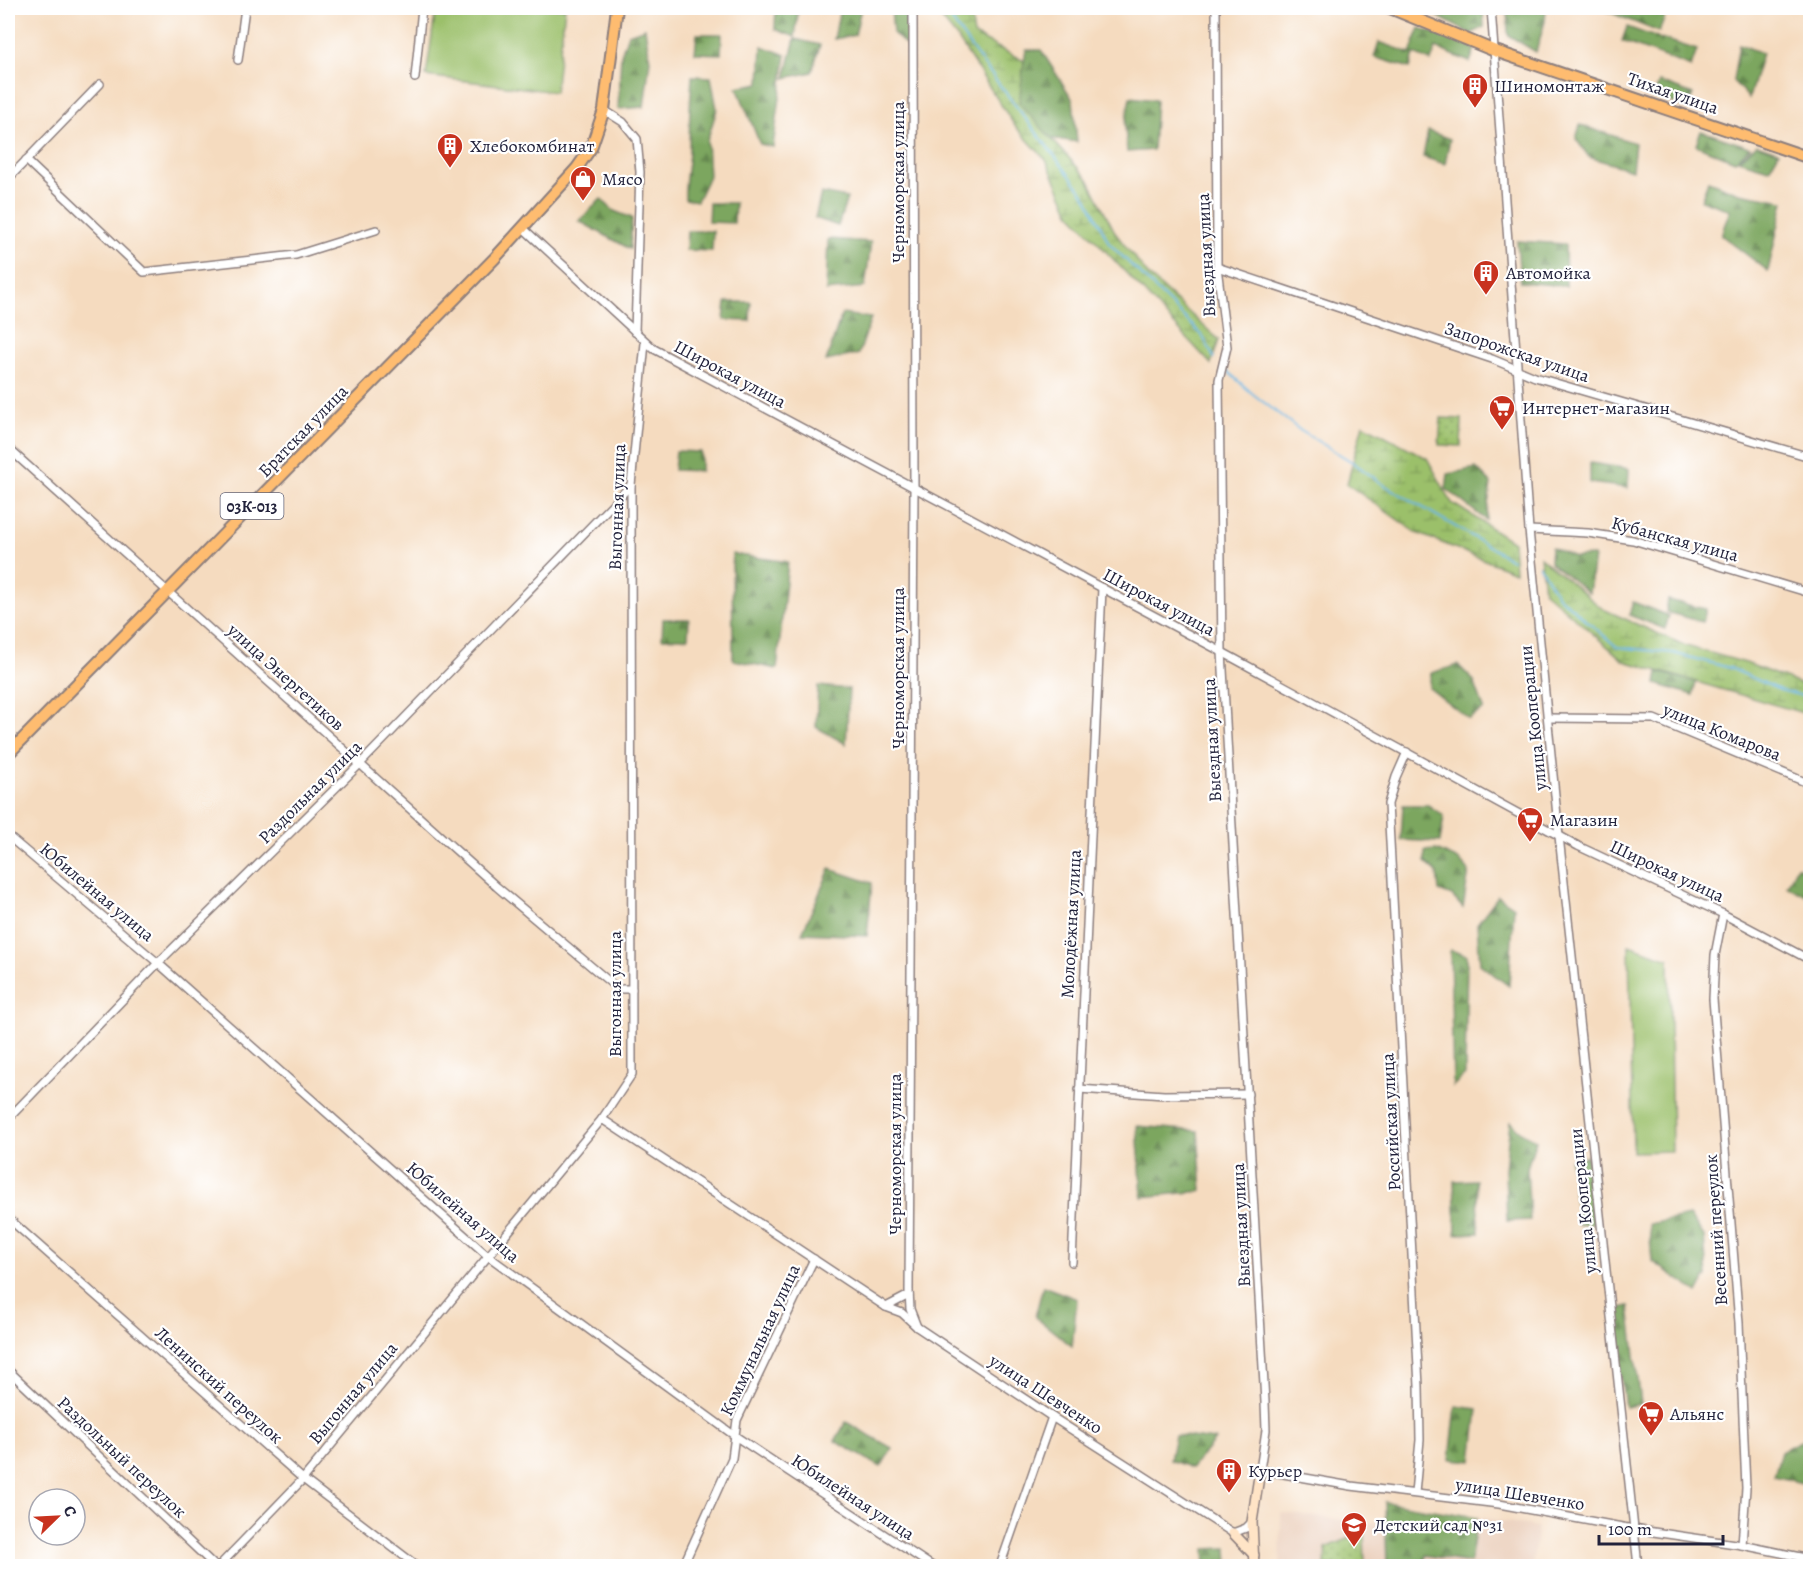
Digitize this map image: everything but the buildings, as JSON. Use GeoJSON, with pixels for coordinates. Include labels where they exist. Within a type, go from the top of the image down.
{"type":"FeatureCollection","features":[{"type":"Feature","properties":{"kind":"main road","name":"03К-013"},"geometry":{"type":"LineString","coordinates":[[523,228],[582,162],[591,148],[604,110],[616,8]]}},
{"type":"Feature","properties":{"kind":"main road","name":"Тихая улица"},"geometry":{"type":"LineString","coordinates":[[1390,8],[1495,51],[1810,158]]}},
{"type":"Feature","properties":{"kind":"main road","name":"Братская улица"},"geometry":{"type":"LineString","coordinates":[[8,754],[523,228]]}},
{"type":"Feature","properties":{"kind":"street"},"geometry":{"type":"LineString","coordinates":[[238,60],[245,8]]}},
{"type":"Feature","properties":{"kind":"street"},"geometry":{"type":"LineString","coordinates":[[415,78],[422,8]]}},
{"type":"Feature","properties":{"kind":"street","name":"Черноморская улица"},"geometry":{"type":"LineString","coordinates":[[913,8],[914,490],[909,1295],[910,1309],[917,1327]]}},
{"type":"Feature","properties":{"kind":"street","name":"Выездная улица"},"geometry":{"type":"LineString","coordinates":[[1216,8],[1217,267],[1227,347],[1219,380],[1222,652],[1266,1401],[1266,1430],[1260,1470]]}},
{"type":"Feature","properties":{"kind":"street","name":"улица Кооперации"},"geometry":{"type":"LineString","coordinates":[[1491,8],[1529,530],[1559,836],[1638,1566]]}},
{"type":"Feature","properties":{"kind":"street"},"geometry":{"type":"LineString","coordinates":[[8,179],[100,84]]}},
{"type":"Feature","properties":{"kind":"street"},"geometry":{"type":"LineString","coordinates":[[604,110],[623,122],[637,139],[640,172],[635,332]]}},
{"type":"Feature","properties":{"kind":"street"},"geometry":{"type":"LineString","coordinates":[[26,160],[144,272],[296,255],[376,230]]}},
{"type":"Feature","properties":{"kind":"street","name":"Широкая улица"},"geometry":{"type":"LineString","coordinates":[[523,228],[654,350],[1222,652],[1559,836],[1723,914],[1810,960]]}},
{"type":"Feature","properties":{"kind":"street","name":"Запорожская улица"},"geometry":{"type":"LineString","coordinates":[[1217,267],[1518,368],[1534,377],[1810,457]]}},
{"type":"Feature","properties":{"kind":"street","name":"Выгонная улица"},"geometry":{"type":"LineString","coordinates":[[217,1566],[303,1479],[602,1119],[632,1074],[631,485],[645,343]]}},
{"type":"Feature","properties":{"kind":"street","name":"улица Энергетиков"},"geometry":{"type":"LineString","coordinates":[[8,448],[497,887],[618,989],[632,989]]}},
{"type":"Feature","properties":{"kind":"street","name":"Раздольная улица"},"geometry":{"type":"LineString","coordinates":[[8,1119],[158,963],[361,763],[631,485]]}},
{"type":"Feature","properties":{"kind":"street","name":"Кубанская улица"},"geometry":{"type":"LineString","coordinates":[[1529,530],[1588,533],[1633,540],[1810,593]]}},
{"type":"Feature","properties":{"kind":"street","name":"Молодёжная улица"},"geometry":{"type":"LineString","coordinates":[[1072,1262],[1102,588]]}},
{"type":"Feature","properties":{"kind":"street","name":"улица Комарова"},"geometry":{"type":"LineString","coordinates":[[1548,718],[1654,719],[1810,784]]}},
{"type":"Feature","properties":{"kind":"street","name":"Российская улица"},"geometry":{"type":"LineString","coordinates":[[1407,752],[1388,804],[1417,1318],[1420,1440],[1415,1493]]}},
{"type":"Feature","properties":{"kind":"street","name":"Юбилейная улица"},"geometry":{"type":"LineString","coordinates":[[8,836],[158,963],[488,1256],[735,1436],[932,1566]]}},
{"type":"Feature","properties":{"kind":"street","name":"Весенний переулок"},"geometry":{"type":"LineString","coordinates":[[1723,914],[1715,955],[1713,999],[1738,1323],[1746,1488],[1742,1545]]}},
{"type":"Feature","properties":{"kind":"street"},"geometry":{"type":"LineString","coordinates":[[1079,1089],[1164,1095],[1248,1094]]}},
{"type":"Feature","properties":{"kind":"street","name":"улица Шевченко"},"geometry":{"type":"LineString","coordinates":[[602,1119],[886,1307],[902,1313],[917,1327],[1052,1417],[1233,1533]]}},
{"type":"Feature","properties":{"kind":"street","name":"Ленинский переулок"},"geometry":{"type":"LineString","coordinates":[[8,1218],[303,1479],[417,1566]]}},
{"type":"Feature","properties":{"kind":"street","name":"Коммунальная улица"},"geometry":{"type":"LineString","coordinates":[[683,1566],[732,1458],[737,1420],[814,1259]]}},
{"type":"Feature","properties":{"kind":"street"},"geometry":{"type":"LineString","coordinates":[[886,1307],[909,1295]]}},
{"type":"Feature","properties":{"kind":"street","name":"Раздольный переулок"},"geometry":{"type":"LineString","coordinates":[[8,1370],[217,1566]]}},
{"type":"Feature","properties":{"kind":"street"},"geometry":{"type":"LineString","coordinates":[[1000,1566],[1052,1417]]}},
{"type":"Feature","properties":{"kind":"street"},"geometry":{"type":"LineString","coordinates":[[1254,1566],[1252,1522],[1260,1470]]}},
{"type":"Feature","properties":{"kind":"street","name":"улица Шевченко"},"geometry":{"type":"LineString","coordinates":[[1260,1470],[1351,1486],[1499,1504],[1633,1529],[1742,1545],[1810,1559]]}},
{"type":"Feature","properties":{"kind":"street"},"geometry":{"type":"LineString","coordinates":[[1252,1522],[1246,1528],[1233,1533],[1254,1555]]}},
{"type":"Feature","properties":{"kind":"shaded area"},"geometry":{"type":"Polygon","coordinates":[[[1436,1510],[1538,1527],[1532,1566],[1280,1566],[1281,1513],[1431,1529],[1436,1510]]]}},
{"type":"Feature","properties":{"kind":"green space"},"geometry":{"type":"Polygon","coordinates":[[[436,8],[565,8],[555,92],[426,76],[436,8]]]}},
{"type":"Feature","properties":{"kind":"green space"},"geometry":{"type":"Polygon","coordinates":[[[776,8],[787,8],[798,13],[795,37],[775,29],[776,8]]]}},
{"type":"Feature","properties":{"kind":"green space"},"geometry":{"type":"Polygon","coordinates":[[[840,8],[861,8],[855,35],[834,39],[840,8]]]}},
{"type":"Feature","properties":{"kind":"green space"},"geometry":{"type":"Polygon","coordinates":[[[891,8],[907,8],[908,47],[893,33],[891,8]]]}},
{"type":"Feature","properties":{"kind":"green space"},"geometry":{"type":"Polygon","coordinates":[[[933,8],[960,8],[971,16],[974,35],[1024,61],[1019,103],[1088,179],[1116,234],[1148,275],[1219,340],[1211,364],[1071,214],[1046,160],[1015,126],[958,39],[933,8]]]}},
{"type":"Feature","properties":{"kind":"green space"},"geometry":{"type":"Polygon","coordinates":[[[1446,8],[1483,8],[1484,27],[1471,34],[1437,16],[1446,8]]]}},
{"type":"Feature","properties":{"kind":"green space"},"geometry":{"type":"Polygon","coordinates":[[[1507,8],[1546,8],[1545,21],[1536,52],[1508,35],[1507,8]]]}},
{"type":"Feature","properties":{"kind":"green space"},"geometry":{"type":"Polygon","coordinates":[[[1599,8],[1642,8],[1665,17],[1659,32],[1599,8]]]}},
{"type":"Feature","properties":{"kind":"green space"},"geometry":{"type":"Polygon","coordinates":[[[1627,27],[1661,39],[1661,42],[1663,39],[1697,50],[1691,67],[1622,41],[1627,27]]]}},
{"type":"Feature","properties":{"kind":"green space"},"geometry":{"type":"Polygon","coordinates":[[[645,28],[650,60],[644,107],[618,109],[621,55],[628,34],[645,28]]]}},
{"type":"Feature","properties":{"kind":"green space"},"geometry":{"type":"Polygon","coordinates":[[[1420,28],[1441,36],[1442,34],[1475,49],[1470,62],[1436,48],[1431,61],[1414,54],[1410,68],[1374,57],[1379,42],[1410,53],[1420,28]]]}},
{"type":"Feature","properties":{"kind":"green space"},"geometry":{"type":"Polygon","coordinates":[[[697,34],[722,34],[721,54],[695,53],[697,34]]]}},
{"type":"Feature","properties":{"kind":"green space"},"geometry":{"type":"Polygon","coordinates":[[[795,39],[820,45],[812,72],[785,78],[795,39]]]}},
{"type":"Feature","properties":{"kind":"green space"},"geometry":{"type":"Polygon","coordinates":[[[1739,44],[1762,53],[1749,98],[1733,81],[1739,44]]]}},
{"type":"Feature","properties":{"kind":"green space"},"geometry":{"type":"Polygon","coordinates":[[[762,46],[786,55],[773,147],[760,144],[737,87],[760,83],[762,46]]]}},
{"type":"Feature","properties":{"kind":"green space"},"geometry":{"type":"Polygon","coordinates":[[[1026,50],[1041,50],[1073,100],[1077,142],[1048,138],[1017,102],[1026,50]]]}},
{"type":"Feature","properties":{"kind":"green space"},"geometry":{"type":"Polygon","coordinates":[[[692,76],[711,77],[717,109],[707,141],[709,176],[697,201],[685,199],[692,76]]]}},
{"type":"Feature","properties":{"kind":"green space"},"geometry":{"type":"Polygon","coordinates":[[[1659,82],[1693,94],[1688,108],[1654,96],[1659,82]]]}},
{"type":"Feature","properties":{"kind":"green space"},"geometry":{"type":"Polygon","coordinates":[[[1130,97],[1156,100],[1153,150],[1127,152],[1125,125],[1130,97]]]}},
{"type":"Feature","properties":{"kind":"green space"},"geometry":{"type":"Polygon","coordinates":[[[1580,125],[1635,143],[1632,170],[1589,157],[1576,139],[1580,125]]]}},
{"type":"Feature","properties":{"kind":"green space"},"geometry":{"type":"Polygon","coordinates":[[[1428,131],[1450,139],[1445,164],[1423,157],[1428,131]]]}},
{"type":"Feature","properties":{"kind":"green space"},"geometry":{"type":"Polygon","coordinates":[[[1701,131],[1750,147],[1735,161],[1696,145],[1701,131]]]}},
{"type":"Feature","properties":{"kind":"green space"},"geometry":{"type":"Polygon","coordinates":[[[1757,144],[1779,152],[1769,169],[1738,160],[1757,144]]]}},
{"type":"Feature","properties":{"kind":"green space"},"geometry":{"type":"Polygon","coordinates":[[[1708,181],[1739,193],[1784,201],[1768,271],[1721,235],[1730,210],[1701,200],[1708,181]]]}},
{"type":"Feature","properties":{"kind":"green space"},"geometry":{"type":"Polygon","coordinates":[[[821,193],[847,198],[838,226],[815,218],[821,193]]]}},
{"type":"Feature","properties":{"kind":"green space"},"geometry":{"type":"Polygon","coordinates":[[[601,199],[614,211],[632,218],[630,249],[579,221],[601,199]]]}},
{"type":"Feature","properties":{"kind":"green space"},"geometry":{"type":"Polygon","coordinates":[[[709,203],[735,203],[734,223],[708,222],[709,203]]]}},
{"type":"Feature","properties":{"kind":"green space"},"geometry":{"type":"Polygon","coordinates":[[[687,231],[713,231],[712,251],[686,250],[687,231]]]}},
{"type":"Feature","properties":{"kind":"green space"},"geometry":{"type":"Polygon","coordinates":[[[828,239],[871,242],[865,287],[826,291],[828,239]]]}},
{"type":"Feature","properties":{"kind":"green space"},"geometry":{"type":"Polygon","coordinates":[[[1517,241],[1565,244],[1566,286],[1520,282],[1517,241]]]}},
{"type":"Feature","properties":{"kind":"green space"},"geometry":{"type":"Polygon","coordinates":[[[726,302],[751,302],[750,321],[724,320],[726,302]]]}},
{"type":"Feature","properties":{"kind":"green space"},"geometry":{"type":"Polygon","coordinates":[[[842,314],[871,318],[859,354],[826,361],[842,314]]]}},
{"type":"Feature","properties":{"kind":"green space"},"geometry":{"type":"Polygon","coordinates":[[[1441,418],[1462,419],[1461,446],[1439,445],[1441,418]]]}},
{"type":"Feature","properties":{"kind":"green space"},"geometry":{"type":"Polygon","coordinates":[[[1363,424],[1427,458],[1452,503],[1513,542],[1515,572],[1417,533],[1347,484],[1363,424]]]}},
{"type":"Feature","properties":{"kind":"green space"},"geometry":{"type":"Polygon","coordinates":[[[676,451],[701,452],[701,471],[674,470],[676,451]]]}},
{"type":"Feature","properties":{"kind":"green space"},"geometry":{"type":"Polygon","coordinates":[[[1590,463],[1629,469],[1628,488],[1590,483],[1590,463]]]}},
{"type":"Feature","properties":{"kind":"green space"},"geometry":{"type":"Polygon","coordinates":[[[1476,468],[1491,483],[1486,520],[1446,489],[1448,474],[1476,468]]]}},
{"type":"Feature","properties":{"kind":"green space"},"geometry":{"type":"Polygon","coordinates":[[[1551,547],[1575,557],[1594,556],[1589,593],[1550,562],[1551,547]]]}},
{"type":"Feature","properties":{"kind":"green space"},"geometry":{"type":"Polygon","coordinates":[[[732,554],[788,562],[777,669],[733,660],[732,554]]]}},
{"type":"Feature","properties":{"kind":"green space"},"geometry":{"type":"Polygon","coordinates":[[[1540,557],[1603,609],[1686,646],[1746,663],[1810,688],[1810,715],[1624,661],[1544,591],[1540,557]]]}},
{"type":"Feature","properties":{"kind":"green space"},"geometry":{"type":"Polygon","coordinates":[[[1668,600],[1706,609],[1703,622],[1666,612],[1668,600]]]}},
{"type":"Feature","properties":{"kind":"green space"},"geometry":{"type":"Polygon","coordinates":[[[1633,602],[1669,616],[1665,629],[1629,615],[1633,602]]]}},
{"type":"Feature","properties":{"kind":"green space"},"geometry":{"type":"Polygon","coordinates":[[[663,619],[689,619],[688,638],[662,638],[663,619]]]}},
{"type":"Feature","properties":{"kind":"green space"},"geometry":{"type":"Polygon","coordinates":[[[1458,665],[1474,681],[1484,709],[1469,719],[1429,688],[1431,673],[1458,665]]]}},
{"type":"Feature","properties":{"kind":"green space"},"geometry":{"type":"Polygon","coordinates":[[[1658,672],[1696,682],[1693,695],[1656,684],[1658,672]]]}},
{"type":"Feature","properties":{"kind":"green space"},"geometry":{"type":"Polygon","coordinates":[[[818,686],[849,689],[846,744],[816,727],[818,686]]]}},
{"type":"Feature","properties":{"kind":"green space"},"geometry":{"type":"Polygon","coordinates":[[[1403,805],[1428,805],[1444,816],[1440,842],[1401,840],[1403,805]]]}},
{"type":"Feature","properties":{"kind":"green space"},"geometry":{"type":"Polygon","coordinates":[[[1436,850],[1459,860],[1469,871],[1463,908],[1452,896],[1439,891],[1437,873],[1425,862],[1425,851],[1436,850]]]}},
{"type":"Feature","properties":{"kind":"green space"},"geometry":{"type":"Polygon","coordinates":[[[1797,866],[1810,873],[1810,898],[1787,886],[1797,866]]]}},
{"type":"Feature","properties":{"kind":"green space"},"geometry":{"type":"Polygon","coordinates":[[[830,869],[872,883],[867,936],[802,933],[830,869]]]}},
{"type":"Feature","properties":{"kind":"green space"},"geometry":{"type":"Polygon","coordinates":[[[1498,896],[1514,907],[1509,986],[1480,964],[1477,924],[1498,896]]]}},
{"type":"Feature","properties":{"kind":"green space"},"geometry":{"type":"Polygon","coordinates":[[[1629,945],[1669,959],[1672,1151],[1633,1152],[1629,945]]]}},
{"type":"Feature","properties":{"kind":"green space"},"geometry":{"type":"Polygon","coordinates":[[[1450,950],[1467,955],[1465,1075],[1453,1086],[1450,950]]]}},
{"type":"Feature","properties":{"kind":"green space"},"geometry":{"type":"Polygon","coordinates":[[[1510,1122],[1522,1133],[1536,1140],[1527,1168],[1530,1220],[1507,1221],[1505,1169],[1510,1122]]]}},
{"type":"Feature","properties":{"kind":"green space"},"geometry":{"type":"Polygon","coordinates":[[[1137,1126],[1198,1131],[1202,1191],[1142,1197],[1137,1126]]]}},
{"type":"Feature","properties":{"kind":"green space"},"geometry":{"type":"Polygon","coordinates":[[[1587,1156],[1594,1223],[1578,1225],[1570,1160],[1587,1156]]]}},
{"type":"Feature","properties":{"kind":"green space"},"geometry":{"type":"Polygon","coordinates":[[[1476,1180],[1479,1233],[1456,1234],[1454,1181],[1476,1180]]]}},
{"type":"Feature","properties":{"kind":"green space"},"geometry":{"type":"Polygon","coordinates":[[[1689,1216],[1704,1236],[1707,1276],[1698,1293],[1652,1261],[1649,1224],[1689,1216]]]}},
{"type":"Feature","properties":{"kind":"green space"},"geometry":{"type":"Polygon","coordinates":[[[1043,1286],[1077,1299],[1072,1346],[1035,1317],[1043,1286]]]}},
{"type":"Feature","properties":{"kind":"green space"},"geometry":{"type":"Polygon","coordinates":[[[1629,1306],[1641,1404],[1625,1407],[1612,1310],[1629,1306]]]}},
{"type":"Feature","properties":{"kind":"green space"},"geometry":{"type":"Polygon","coordinates":[[[1456,1406],[1478,1409],[1472,1461],[1450,1459],[1456,1406]]]}},
{"type":"Feature","properties":{"kind":"green space"},"geometry":{"type":"Polygon","coordinates":[[[846,1422],[892,1448],[881,1467],[835,1441],[846,1422]]]}},
{"type":"Feature","properties":{"kind":"green space"},"geometry":{"type":"Polygon","coordinates":[[[1175,1435],[1215,1440],[1192,1468],[1170,1460],[1175,1435]]]}},
{"type":"Feature","properties":{"kind":"green space"},"geometry":{"type":"Polygon","coordinates":[[[1806,1438],[1810,1440],[1810,1485],[1774,1476],[1781,1451],[1806,1438]]]}},
{"type":"Feature","properties":{"kind":"green space"},"geometry":{"type":"Polygon","coordinates":[[[1385,1502],[1477,1517],[1470,1563],[1426,1555],[1423,1566],[1387,1566],[1385,1502]]]}},
{"type":"Feature","properties":{"kind":"green space"},"geometry":{"type":"Polygon","coordinates":[[[1364,1532],[1365,1566],[1325,1566],[1326,1548],[1364,1532]]]}},
{"type":"Feature","properties":{"kind":"green space"},"geometry":{"type":"Polygon","coordinates":[[[1227,1548],[1228,1566],[1206,1566],[1205,1549],[1227,1548]]]}},
{"type":"Feature","properties":{"kind":"waterway"},"geometry":{"type":"LineString","coordinates":[[943,8],[1087,198],[1109,243],[1202,335],[1214,358]]}},
{"type":"Feature","properties":{"kind":"waterway"},"geometry":{"type":"LineString","coordinates":[[1226,370],[1301,431],[1354,463],[1381,483],[1512,560]]}},
{"type":"Feature","properties":{"kind":"waterway"},"geometry":{"type":"LineString","coordinates":[[1539,565],[1557,595],[1617,647],[1673,653],[1730,668],[1780,690],[1810,698]]}},
{"type":"Feature","properties":{"kind":"place","name":"Шиномонтаж"},"geometry":{"type":"Point","coordinates":[1475,109]}},
{"type":"Feature","properties":{"kind":"place","name":"Хлебокомбинат"},"geometry":{"type":"Point","coordinates":[450,169]}},
{"type":"Feature","properties":{"kind":"place","name":"Мясо"},"geometry":{"type":"Point","coordinates":[583,202]}},
{"type":"Feature","properties":{"kind":"place","name":"Автомойка"},"geometry":{"type":"Point","coordinates":[1486,296]}},
{"type":"Feature","properties":{"kind":"place","name":"Интернет-магазин"},"geometry":{"type":"Point","coordinates":[1502,431]}},
{"type":"Feature","properties":{"kind":"place","name":"Магазин"},"geometry":{"type":"Point","coordinates":[1530,843]}},
{"type":"Feature","properties":{"kind":"place","name":"Альянс"},"geometry":{"type":"Point","coordinates":[1651,1437]}},
{"type":"Feature","properties":{"kind":"place","name":"Курьер"},"geometry":{"type":"Point","coordinates":[1229,1494]}},
{"type":"Feature","properties":{"kind":"place","name":"Детский сад №31"},"geometry":{"type":"Point","coordinates":[1354,1548]}}]}
